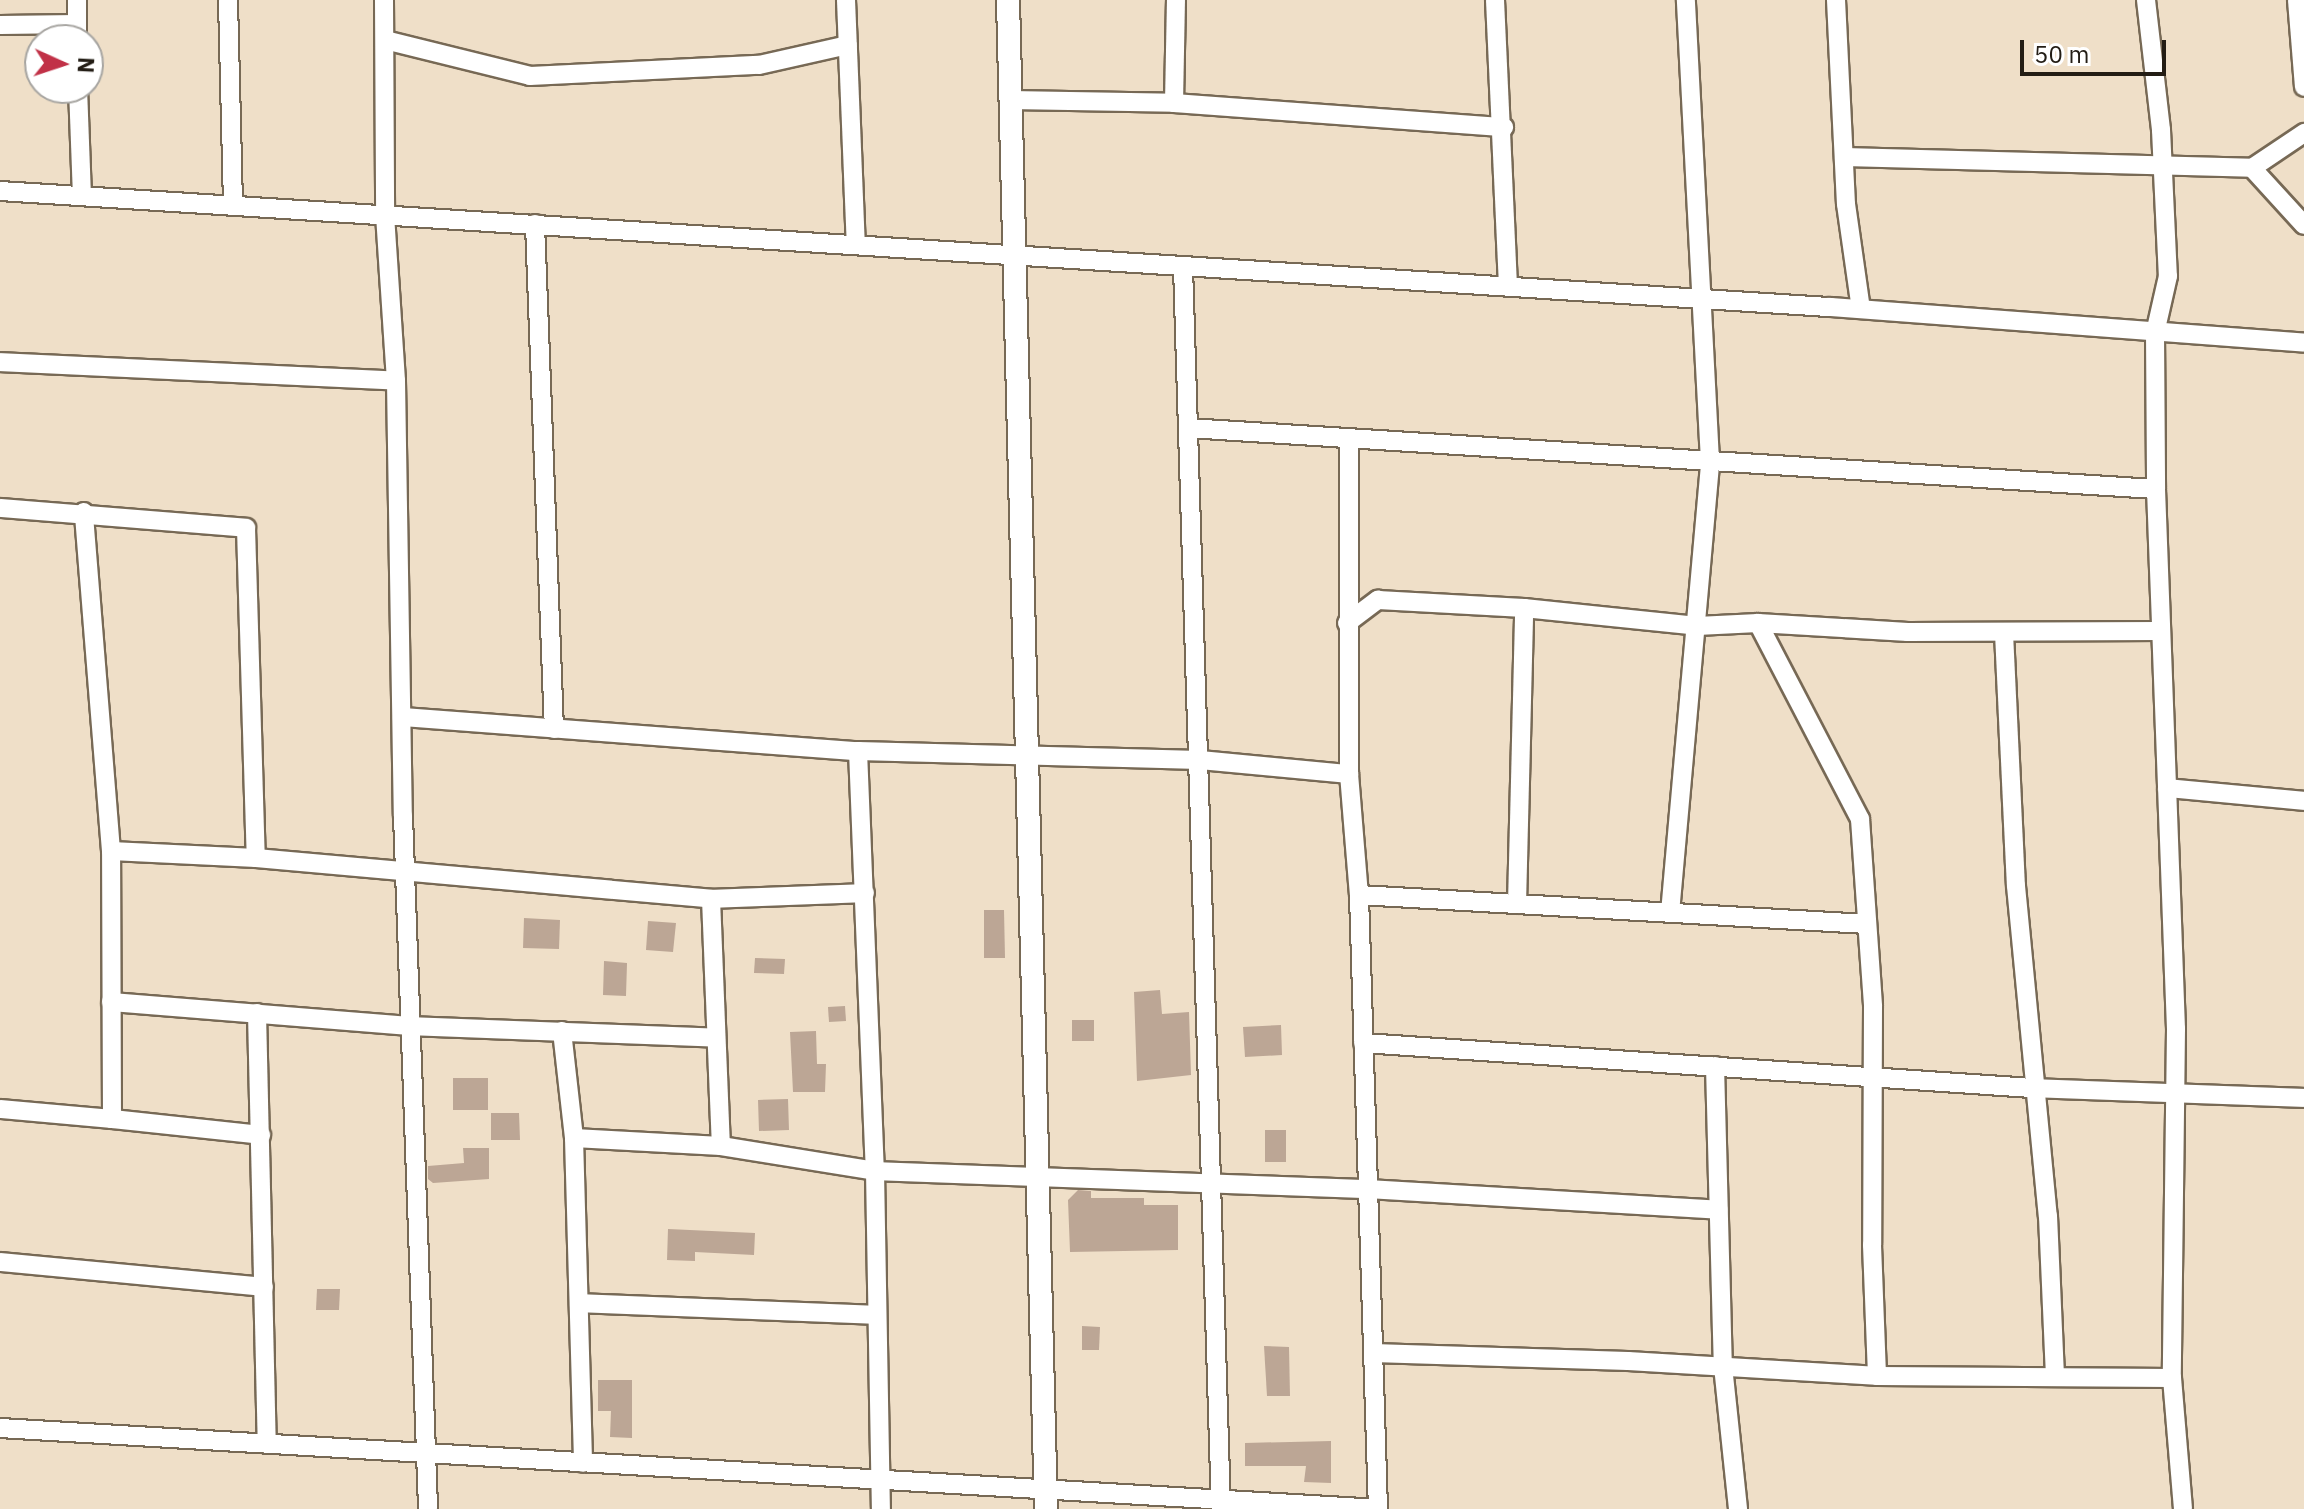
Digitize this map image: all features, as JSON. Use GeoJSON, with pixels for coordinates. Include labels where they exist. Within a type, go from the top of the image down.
{"type":"FeatureCollection","features":[{"type":"Feature","properties":{"kind":"street"},"geometry":{"type":"LineString","coordinates":[[77,0],[77,24]]}},
{"type":"Feature","properties":{"kind":"street"},"geometry":{"type":"LineString","coordinates":[[228,0],[233,206]]}},
{"type":"Feature","properties":{"kind":"street"},"geometry":{"type":"LineString","coordinates":[[384,0],[385,215],[396,381],[410,1026],[428,1509]]}},
{"type":"Feature","properties":{"kind":"street"},"geometry":{"type":"LineString","coordinates":[[846,0],[856,245]]}},
{"type":"Feature","properties":{"kind":"street"},"geometry":{"type":"LineString","coordinates":[[1008,0],[1045,1500]]}},
{"type":"Feature","properties":{"kind":"street"},"geometry":{"type":"LineString","coordinates":[[1174,103],[1176,0]]}},
{"type":"Feature","properties":{"kind":"street"},"geometry":{"type":"LineString","coordinates":[[1495,0],[1504,127],[1508,287]]}},
{"type":"Feature","properties":{"kind":"street"},"geometry":{"type":"LineString","coordinates":[[1670,913],[1710,461],[1686,0]]}},
{"type":"Feature","properties":{"kind":"street"},"geometry":{"type":"LineString","coordinates":[[1836,0],[1844,157],[1861,309]]}},
{"type":"Feature","properties":{"kind":"street"},"geometry":{"type":"LineString","coordinates":[[2146,0],[2163,163],[2168,276],[2155,333],[2156,489],[2176,1029],[2172,1378],[2183,1509]]}},
{"type":"Feature","properties":{"kind":"street"},"geometry":{"type":"LineString","coordinates":[[2297,0],[2304,87]]}},
{"type":"Feature","properties":{"kind":"street"},"geometry":{"type":"LineString","coordinates":[[0,25],[24,27]]}},
{"type":"Feature","properties":{"kind":"street"},"geometry":{"type":"LineString","coordinates":[[385,40],[530,76],[759,65],[848,45]]}},
{"type":"Feature","properties":{"kind":"street"},"geometry":{"type":"LineString","coordinates":[[1010,100],[1174,103],[1504,127]]}},
{"type":"Feature","properties":{"kind":"street"},"geometry":{"type":"LineString","coordinates":[[79,104],[82,196]]}},
{"type":"Feature","properties":{"kind":"street"},"geometry":{"type":"LineString","coordinates":[[1844,157],[2163,163],[2252,168],[2304,133]]}},
{"type":"Feature","properties":{"kind":"street"},"geometry":{"type":"LineString","coordinates":[[2252,168],[2304,225]]}},
{"type":"Feature","properties":{"kind":"street"},"geometry":{"type":"LineString","coordinates":[[0,191],[1861,309],[2304,343]]}},
{"type":"Feature","properties":{"kind":"street"},"geometry":{"type":"LineString","coordinates":[[535,224],[554,729]]}},
{"type":"Feature","properties":{"kind":"street"},"geometry":{"type":"LineString","coordinates":[[1183,266],[1221,1505]]}},
{"type":"Feature","properties":{"kind":"street"},"geometry":{"type":"LineString","coordinates":[[0,362],[396,381]]}},
{"type":"Feature","properties":{"kind":"street"},"geometry":{"type":"LineString","coordinates":[[1188,428],[2156,489]]}},
{"type":"Feature","properties":{"kind":"street"},"geometry":{"type":"LineString","coordinates":[[0,1428],[880,1481],[1045,1500],[1378,1509],[1359,895],[1349,774],[1349,438]]}},
{"type":"Feature","properties":{"kind":"street"},"geometry":{"type":"LineString","coordinates":[[0,508],[84,512],[246,528],[256,858]]}},
{"type":"Feature","properties":{"kind":"street"},"geometry":{"type":"LineString","coordinates":[[84,512],[111,851],[112,1119]]}},
{"type":"Feature","properties":{"kind":"street"},"geometry":{"type":"LineString","coordinates":[[1347,623],[1378,600],[1524,608],[1697,626],[1758,623],[2004,633],[2160,631]]}},
{"type":"Feature","properties":{"kind":"street"},"geometry":{"type":"LineString","coordinates":[[1517,904],[1524,608]]}},
{"type":"Feature","properties":{"kind":"street"},"geometry":{"type":"LineString","coordinates":[[1758,623],[1856,806],[1866,924],[1873,1078],[1877,1376]]}},
{"type":"Feature","properties":{"kind":"street"},"geometry":{"type":"LineString","coordinates":[[2004,633],[2032,1088],[2048,1216],[2055,1375]]}},
{"type":"Feature","properties":{"kind":"street"},"geometry":{"type":"LineString","coordinates":[[402,717],[858,751],[1026,753],[1200,760],[1349,774]]}},
{"type":"Feature","properties":{"kind":"street"},"geometry":{"type":"LineString","coordinates":[[858,751],[875,1171],[881,1509]]}},
{"type":"Feature","properties":{"kind":"street"},"geometry":{"type":"LineString","coordinates":[[2167,788],[2304,801]]}},
{"type":"Feature","properties":{"kind":"street"},"geometry":{"type":"LineString","coordinates":[[111,851],[256,858],[711,899],[865,893]]}},
{"type":"Feature","properties":{"kind":"street"},"geometry":{"type":"LineString","coordinates":[[1359,895],[1866,924]]}},
{"type":"Feature","properties":{"kind":"street"},"geometry":{"type":"LineString","coordinates":[[711,899],[721,1146]]}},
{"type":"Feature","properties":{"kind":"street"},"geometry":{"type":"LineString","coordinates":[[111,1002],[410,1026],[716,1038]]}},
{"type":"Feature","properties":{"kind":"street"},"geometry":{"type":"LineString","coordinates":[[257,1013],[267,1444]]}},
{"type":"Feature","properties":{"kind":"street"},"geometry":{"type":"LineString","coordinates":[[562,1031],[574,1138],[583,1463]]}},
{"type":"Feature","properties":{"kind":"street"},"geometry":{"type":"LineString","coordinates":[[1363,1043],[2032,1088],[2173,1090],[2304,1098]]}},
{"type":"Feature","properties":{"kind":"street"},"geometry":{"type":"LineString","coordinates":[[1715,1066],[1723,1366],[1738,1509]]}},
{"type":"Feature","properties":{"kind":"street"},"geometry":{"type":"LineString","coordinates":[[0,1109],[261,1135]]}},
{"type":"Feature","properties":{"kind":"street"},"geometry":{"type":"LineString","coordinates":[[574,1138],[721,1146],[875,1171],[1368,1189],[1718,1210]]}},
{"type":"Feature","properties":{"kind":"street"},"geometry":{"type":"LineString","coordinates":[[0,1262],[264,1287]]}},
{"type":"Feature","properties":{"kind":"street"},"geometry":{"type":"LineString","coordinates":[[579,1303],[877,1315]]}},
{"type":"Feature","properties":{"kind":"street"},"geometry":{"type":"LineString","coordinates":[[1373,1353],[1723,1366],[1877,1376],[2172,1378]]}},
{"type":"Feature","properties":{"kind":"building"},"geometry":{"type":"Polygon","coordinates":[[[984,910],[1004,910],[1005,958],[984,958],[984,910]]]}},
{"type":"Feature","properties":{"kind":"building"},"geometry":{"type":"Polygon","coordinates":[[[524,918],[560,920],[559,949],[523,948],[524,918]]]}},
{"type":"Feature","properties":{"kind":"building"},"geometry":{"type":"Polygon","coordinates":[[[648,921],[676,923],[673,952],[646,950],[648,921]]]}},
{"type":"Feature","properties":{"kind":"building"},"geometry":{"type":"Polygon","coordinates":[[[755,958],[785,959],[784,974],[754,973],[755,958]]]}},
{"type":"Feature","properties":{"kind":"building"},"geometry":{"type":"Polygon","coordinates":[[[604,961],[627,963],[626,996],[603,995],[604,961]]]}},
{"type":"Feature","properties":{"kind":"building"},"geometry":{"type":"Polygon","coordinates":[[[1160,990],[1162,1014],[1189,1012],[1191,1075],[1137,1081],[1134,992],[1160,990]]]}},
{"type":"Feature","properties":{"kind":"building"},"geometry":{"type":"Polygon","coordinates":[[[845,1006],[846,1021],[829,1022],[828,1007],[845,1006]]]}},
{"type":"Feature","properties":{"kind":"building"},"geometry":{"type":"Polygon","coordinates":[[[1072,1020],[1094,1020],[1094,1041],[1072,1041],[1072,1020]]]}},
{"type":"Feature","properties":{"kind":"building"},"geometry":{"type":"Polygon","coordinates":[[[1281,1025],[1282,1055],[1245,1057],[1243,1027],[1281,1025]]]}},
{"type":"Feature","properties":{"kind":"building"},"geometry":{"type":"Polygon","coordinates":[[[816,1031],[817,1064],[826,1064],[825,1092],[793,1092],[790,1032],[816,1031]]]}},
{"type":"Feature","properties":{"kind":"building"},"geometry":{"type":"Polygon","coordinates":[[[453,1078],[488,1078],[488,1110],[453,1110],[453,1078]]]}},
{"type":"Feature","properties":{"kind":"building"},"geometry":{"type":"Polygon","coordinates":[[[788,1099],[789,1130],[759,1131],[758,1100],[788,1099]]]}},
{"type":"Feature","properties":{"kind":"building"},"geometry":{"type":"Polygon","coordinates":[[[491,1113],[519,1113],[520,1140],[491,1140],[491,1113]]]}},
{"type":"Feature","properties":{"kind":"building"},"geometry":{"type":"Polygon","coordinates":[[[1265,1130],[1286,1130],[1286,1162],[1265,1162],[1265,1130]]]}},
{"type":"Feature","properties":{"kind":"building"},"geometry":{"type":"Polygon","coordinates":[[[463,1148],[489,1148],[489,1179],[433,1183],[428,1179],[428,1166],[464,1163],[463,1148]]]}},
{"type":"Feature","properties":{"kind":"building"},"geometry":{"type":"Polygon","coordinates":[[[1078,1190],[1091,1191],[1091,1198],[1144,1198],[1144,1205],[1178,1205],[1178,1250],[1070,1252],[1068,1200],[1078,1190]]]}},
{"type":"Feature","properties":{"kind":"building"},"geometry":{"type":"Polygon","coordinates":[[[668,1229],[755,1233],[754,1255],[695,1252],[695,1261],[667,1260],[668,1229]]]}},
{"type":"Feature","properties":{"kind":"building"},"geometry":{"type":"Polygon","coordinates":[[[317,1289],[340,1289],[339,1310],[316,1310],[317,1289]]]}},
{"type":"Feature","properties":{"kind":"building"},"geometry":{"type":"Polygon","coordinates":[[[1082,1326],[1100,1327],[1099,1350],[1082,1350],[1082,1326]]]}},
{"type":"Feature","properties":{"kind":"building"},"geometry":{"type":"Polygon","coordinates":[[[1264,1346],[1289,1347],[1290,1396],[1267,1396],[1264,1346]]]}},
{"type":"Feature","properties":{"kind":"building"},"geometry":{"type":"Polygon","coordinates":[[[598,1380],[632,1380],[632,1438],[610,1437],[611,1411],[598,1411],[598,1380]]]}},
{"type":"Feature","properties":{"kind":"building"},"geometry":{"type":"Polygon","coordinates":[[[1331,1441],[1331,1483],[1304,1482],[1306,1466],[1245,1466],[1245,1443],[1331,1441]]]}}]}
